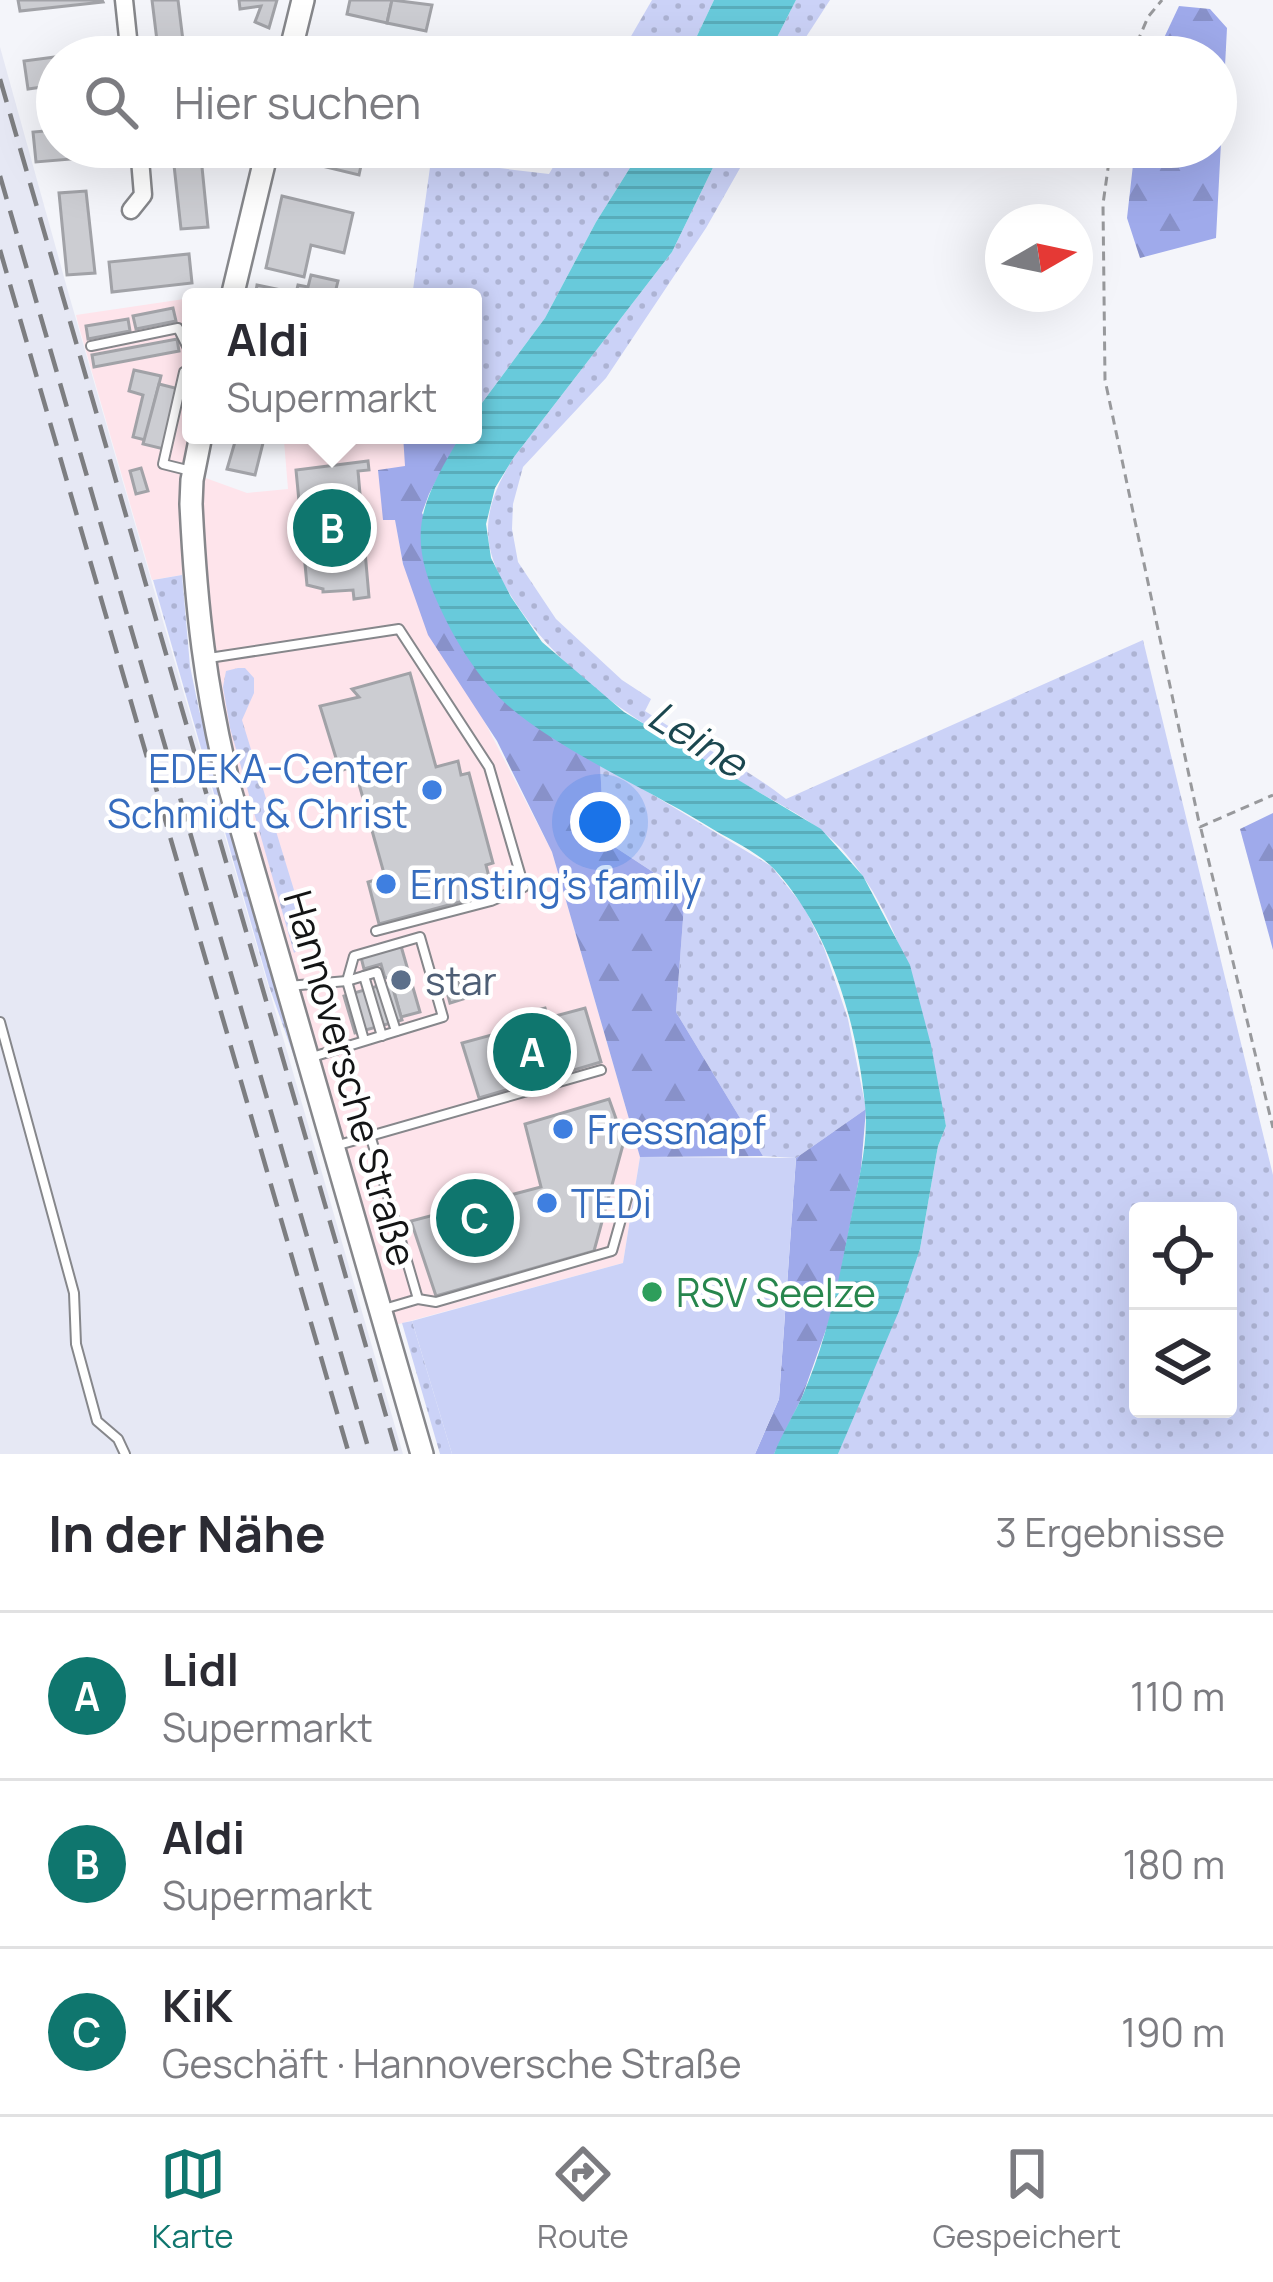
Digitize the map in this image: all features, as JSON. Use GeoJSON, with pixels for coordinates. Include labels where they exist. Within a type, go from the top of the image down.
{"type":"FeatureCollection","features":[{"type":"Feature","properties":{"kind":"street"},"geometry":{"type":"LineString","coordinates":[[124,0],[128,36]]}},
{"type":"Feature","properties":{"kind":"street"},"geometry":{"type":"LineString","coordinates":[[294,36],[303,0]]}},
{"type":"Feature","properties":{"kind":"street"},"geometry":{"type":"LineString","coordinates":[[131,210],[143,195],[141,168]]}},
{"type":"Feature","properties":{"kind":"street"},"geometry":{"type":"LineString","coordinates":[[234,288],[263,168]]}},
{"type":"Feature","properties":{"kind":"street","name":"Hannoversche Straße"},"geometry":{"type":"LineString","coordinates":[[199,444],[191,504],[201,658],[230,789],[422,1454]]}},
{"type":"Feature","properties":{"kind":"lane"},"geometry":{"type":"LineString","coordinates":[[91,346],[178,328],[182,336]]}},
{"type":"Feature","properties":{"kind":"lane"},"geometry":{"type":"LineString","coordinates":[[182,381],[163,464],[193,471]]}},
{"type":"Feature","properties":{"kind":"lane"},"geometry":{"type":"LineString","coordinates":[[201,658],[399,629],[489,767],[524,886],[490,902],[376,931]]}},
{"type":"Feature","properties":{"kind":"lane"},"geometry":{"type":"LineString","coordinates":[[308,1058],[443,1017],[420,937],[354,956],[347,981],[364,1040]]}},
{"type":"Feature","properties":{"kind":"lane"},"geometry":{"type":"LineString","coordinates":[[287,986],[347,981],[377,972],[396,1032]]}},
{"type":"Feature","properties":{"kind":"lane"},"geometry":{"type":"LineString","coordinates":[[364,976],[382,1036]]}},
{"type":"Feature","properties":{"kind":"lane"},"geometry":{"type":"LineString","coordinates":[[0,1022],[74,1293],[76,1345],[97,1420],[118,1439],[125,1454]]}},
{"type":"Feature","properties":{"kind":"lane"},"geometry":{"type":"LineString","coordinates":[[334,1147],[601,1070]]}},
{"type":"Feature","properties":{"kind":"lane"},"geometry":{"type":"LineString","coordinates":[[370,1138],[418,1299]]}},
{"type":"Feature","properties":{"kind":"lane"},"geometry":{"type":"LineString","coordinates":[[380,1310],[418,1299],[436,1302],[612,1251],[627,1198]]}},
{"type":"Feature","properties":{"kind":"path"},"geometry":{"type":"LineString","coordinates":[[1140,36],[1162,0]]}},
{"type":"Feature","properties":{"kind":"path"},"geometry":{"type":"LineString","coordinates":[[1108,168],[1103,204],[1105,380],[1200,827],[1273,1128]]}},
{"type":"Feature","properties":{"kind":"path"},"geometry":{"type":"LineString","coordinates":[[1200,827],[1273,795]]}},
{"type":"Feature","properties":{"kind":"shaded area"},"geometry":{"type":"Polygon","coordinates":[[[652,0],[714,0],[697,36],[631,36],[652,0]]]}},
{"type":"Feature","properties":{"kind":"shaded area"},"geometry":{"type":"Polygon","coordinates":[[[714,0],[796,0],[778,36],[697,36],[714,0]]]}},
{"type":"Feature","properties":{"kind":"shaded area"},"geometry":{"type":"Polygon","coordinates":[[[796,0],[830,0],[807,36],[778,36],[796,0]]]}},
{"type":"Feature","properties":{"kind":"shaded area"},"geometry":{"type":"Polygon","coordinates":[[[0,47],[69,295],[403,1454],[0,1454],[0,47]]]}},
{"type":"Feature","properties":{"kind":"shaded area"},"geometry":{"type":"Polygon","coordinates":[[[430,168],[549,174],[553,168],[630,168],[545,318],[482,403],[482,288],[413,288],[430,168]]]}},
{"type":"Feature","properties":{"kind":"shaded area"},"geometry":{"type":"Polygon","coordinates":[[[630,168],[713,168],[672,252],[495,488],[486,524],[491,558],[542,642],[624,712],[821,829],[863,876],[910,965],[931,1045],[946,1126],[938,1146],[920,1249],[838,1454],[774,1454],[802,1397],[826,1329],[864,1145],[865,1105],[855,1043],[826,949],[794,894],[760,857],[574,751],[504,702],[454,636],[423,561],[422,521],[435,482],[456,444],[482,444],[482,403],[545,318],[630,168]]]}},
{"type":"Feature","properties":{"kind":"shaded area"},"geometry":{"type":"Polygon","coordinates":[[[713,168],[740,168],[606,378],[523,467],[513,504],[518,562],[556,619],[622,680],[651,699],[645,711],[786,799],[1143,640],[1273,1175],[1273,1454],[838,1454],[920,1249],[938,1146],[946,1126],[912,983],[886,916],[836,843],[800,816],[623,709],[542,637],[506,587],[490,550],[489,515],[502,478],[672,252],[713,168]]]}},
{"type":"Feature","properties":{"kind":"shaded area"},"geometry":{"type":"Polygon","coordinates":[[[182,299],[182,444],[189,444],[189,472],[247,493],[288,489],[284,444],[404,444],[406,467],[384,520],[395,519],[403,564],[552,852],[640,1157],[623,1263],[388,1327],[231,786],[189,475],[181,524],[182,575],[152,580],[76,315],[182,299]]]}},
{"type":"Feature","properties":{"kind":"shaded area"},"geometry":{"type":"Polygon","coordinates":[[[182,575],[199,710],[316,1119],[269,986],[153,580],[182,575]]]}},
{"type":"Feature","properties":{"kind":"shaded area"},"geometry":{"type":"Polygon","coordinates":[[[245,668],[254,678],[254,693],[242,720],[309,939],[294,953],[230,728],[223,687],[226,671],[245,668]]]}},
{"type":"Feature","properties":{"kind":"shaded area"},"geometry":{"type":"Polygon","coordinates":[[[600,763],[771,866],[804,907],[824,948],[848,1019],[866,1109],[796,1158],[763,1156],[676,1012],[685,893],[604,840],[600,763]]]}},
{"type":"Feature","properties":{"kind":"shaded area","name":"RSV Seelze"},"geometry":{"type":"Polygon","coordinates":[[[640,1157],[796,1158],[779,1399],[755,1454],[452,1454],[412,1321],[623,1263],[640,1157]]]}},
{"type":"Feature","properties":{"kind":"shaded area"},"geometry":{"type":"Polygon","coordinates":[[[412,1321],[452,1454],[440,1454],[402,1323],[412,1321]]]}},
{"type":"Feature","properties":{"kind":"green space"},"geometry":{"type":"Polygon","coordinates":[[[1179,6],[1210,9],[1227,28],[1227,36],[1165,36],[1179,6]]]}},
{"type":"Feature","properties":{"kind":"green space"},"geometry":{"type":"Polygon","coordinates":[[[1133,168],[1220,168],[1216,238],[1140,258],[1127,218],[1133,168]]]}},
{"type":"Feature","properties":{"kind":"green space"},"geometry":{"type":"Polygon","coordinates":[[[404,444],[456,444],[422,513],[545,732],[600,763],[604,840],[685,893],[676,1012],[763,1156],[640,1157],[552,852],[497,741],[428,635],[403,564],[395,520],[383,520],[378,470],[405,466],[404,444]]]}},
{"type":"Feature","properties":{"kind":"green space"},"geometry":{"type":"Polygon","coordinates":[[[1273,813],[1273,950],[1240,829],[1273,813]]]}},
{"type":"Feature","properties":{"kind":"green space"},"geometry":{"type":"Polygon","coordinates":[[[866,1109],[861,1169],[834,1307],[802,1397],[774,1454],[755,1454],[779,1399],[796,1158],[866,1109]]]}},
{"type":"Feature","properties":{"kind":"building"},"geometry":{"type":"Polygon","coordinates":[[[18,0],[102,0],[103,2],[20,11],[18,0]]]}},
{"type":"Feature","properties":{"kind":"building"},"geometry":{"type":"Polygon","coordinates":[[[152,0],[178,0],[182,36],[156,36],[152,0]]]}},
{"type":"Feature","properties":{"kind":"building"},"geometry":{"type":"Polygon","coordinates":[[[239,0],[277,0],[269,28],[255,22],[261,6],[240,9],[239,0]]]}},
{"type":"Feature","properties":{"kind":"building"},"geometry":{"type":"Polygon","coordinates":[[[350,0],[392,0],[387,23],[347,14],[350,0]]]}},
{"type":"Feature","properties":{"kind":"building"},"geometry":{"type":"Polygon","coordinates":[[[392,0],[432,5],[426,31],[387,23],[392,0]]]}},
{"type":"Feature","properties":{"kind":"building"},"geometry":{"type":"Polygon","coordinates":[[[36,59],[36,88],[28,89],[24,61],[36,59]]]}},
{"type":"Feature","properties":{"kind":"building"},"geometry":{"type":"Polygon","coordinates":[[[174,168],[202,168],[208,227],[181,229],[174,168]]]}},
{"type":"Feature","properties":{"kind":"building"},"geometry":{"type":"Polygon","coordinates":[[[330,168],[360,168],[359,175],[330,168]]]}},
{"type":"Feature","properties":{"kind":"building"},"geometry":{"type":"Polygon","coordinates":[[[86,191],[95,273],[67,275],[59,193],[86,191]]]}},
{"type":"Feature","properties":{"kind":"building"},"geometry":{"type":"Polygon","coordinates":[[[282,196],[353,213],[344,253],[311,245],[304,277],[266,268],[282,196]]]}},
{"type":"Feature","properties":{"kind":"building"},"geometry":{"type":"Polygon","coordinates":[[[189,254],[192,283],[112,292],[109,262],[189,254]]]}},
{"type":"Feature","properties":{"kind":"building"},"geometry":{"type":"Polygon","coordinates":[[[311,275],[338,281],[336,288],[297,288],[308,287],[311,275]]]}},
{"type":"Feature","properties":{"kind":"building"},"geometry":{"type":"Polygon","coordinates":[[[173,308],[176,321],[136,329],[133,316],[173,308]]]}},
{"type":"Feature","properties":{"kind":"building"},"geometry":{"type":"Polygon","coordinates":[[[128,319],[130,331],[88,339],[86,326],[128,319]]]}},
{"type":"Feature","properties":{"kind":"building"},"geometry":{"type":"Polygon","coordinates":[[[177,339],[179,351],[94,367],[92,355],[177,339]]]}},
{"type":"Feature","properties":{"kind":"building"},"geometry":{"type":"Polygon","coordinates":[[[134,370],[161,376],[145,440],[133,437],[143,395],[129,391],[134,370]]]}},
{"type":"Feature","properties":{"kind":"building"},"geometry":{"type":"Polygon","coordinates":[[[159,384],[182,390],[168,450],[143,444],[159,384]]]}},
{"type":"Feature","properties":{"kind":"building"},"geometry":{"type":"Polygon","coordinates":[[[234,444],[263,444],[255,475],[227,469],[234,444]]]}},
{"type":"Feature","properties":{"kind":"building"},"geometry":{"type":"Polygon","coordinates":[[[368,461],[369,470],[358,471],[369,597],[354,599],[353,590],[323,592],[307,585],[296,470],[368,461]]]}},
{"type":"Feature","properties":{"kind":"building"},"geometry":{"type":"Polygon","coordinates":[[[141,468],[148,491],[136,494],[130,471],[141,468]]]}},
{"type":"Feature","properties":{"kind":"building"},"geometry":{"type":"Polygon","coordinates":[[[410,673],[436,767],[458,761],[461,775],[469,773],[493,863],[486,865],[493,893],[379,924],[368,882],[385,877],[354,766],[340,771],[320,706],[359,697],[352,689],[410,673]]]}},
{"type":"Feature","properties":{"kind":"building","name":"star"},"geometry":{"type":"Polygon","coordinates":[[[401,946],[420,1012],[401,1017],[390,977],[385,978],[381,964],[364,969],[361,957],[401,946]]]}},
{"type":"Feature","properties":{"kind":"building"},"geometry":{"type":"Polygon","coordinates":[[[457,977],[463,999],[450,1003],[444,981],[457,977]]]}},
{"type":"Feature","properties":{"kind":"building"},"geometry":{"type":"Polygon","coordinates":[[[391,982],[402,1020],[355,1033],[344,996],[391,982]]]}},
{"type":"Feature","properties":{"kind":"building"},"geometry":{"type":"Polygon","coordinates":[[[545,1008],[548,1018],[585,1008],[601,1062],[479,1098],[462,1043],[532,1024],[529,1012],[545,1008]]]}},
{"type":"Feature","properties":{"kind":"building"},"geometry":{"type":"Polygon","coordinates":[[[609,1099],[624,1141],[594,1251],[436,1296],[411,1221],[541,1187],[525,1124],[609,1099]]]}},
{"type":"Feature","properties":{"kind":"railway"},"geometry":{"type":"LineString","coordinates":[[0,79],[397,1454]]}},
{"type":"Feature","properties":{"kind":"railway"},"geometry":{"type":"LineString","coordinates":[[0,176],[370,1454]]}},
{"type":"Feature","properties":{"kind":"railway"},"geometry":{"type":"LineString","coordinates":[[0,250],[349,1454]]}},
{"type":"Feature","properties":{"kind":"place","name":"Aldi"},"geometry":{"type":"Point","coordinates":[332,528]}},
{"type":"Feature","properties":{"kind":"place","name":"EDEKA-Center Schmidt & Christ"},"geometry":{"type":"Point","coordinates":[432,790]}},
{"type":"Feature","properties":{"kind":"place","name":"Ernsting's family"},"geometry":{"type":"Point","coordinates":[386,884]}},
{"type":"Feature","properties":{"kind":"place","name":"star"},"geometry":{"type":"Point","coordinates":[401,980]}},
{"type":"Feature","properties":{"kind":"place","name":"Lidl"},"geometry":{"type":"Point","coordinates":[532,1052]}},
{"type":"Feature","properties":{"kind":"place","name":"Fressnapf"},"geometry":{"type":"Point","coordinates":[563,1129]}},
{"type":"Feature","properties":{"kind":"place","name":"TEDi"},"geometry":{"type":"Point","coordinates":[547,1203]}},
{"type":"Feature","properties":{"kind":"place","name":"KiK"},"geometry":{"type":"Point","coordinates":[475,1218]}},
{"type":"Feature","properties":{"kind":"place","name":"RSV Seelze"},"geometry":{"type":"Point","coordinates":[652,1292]}},
{"type":"Feature","properties":{"kind":"water label","name":"Leine"},"geometry":{"type":"Point","coordinates":[698,738]}}]}
